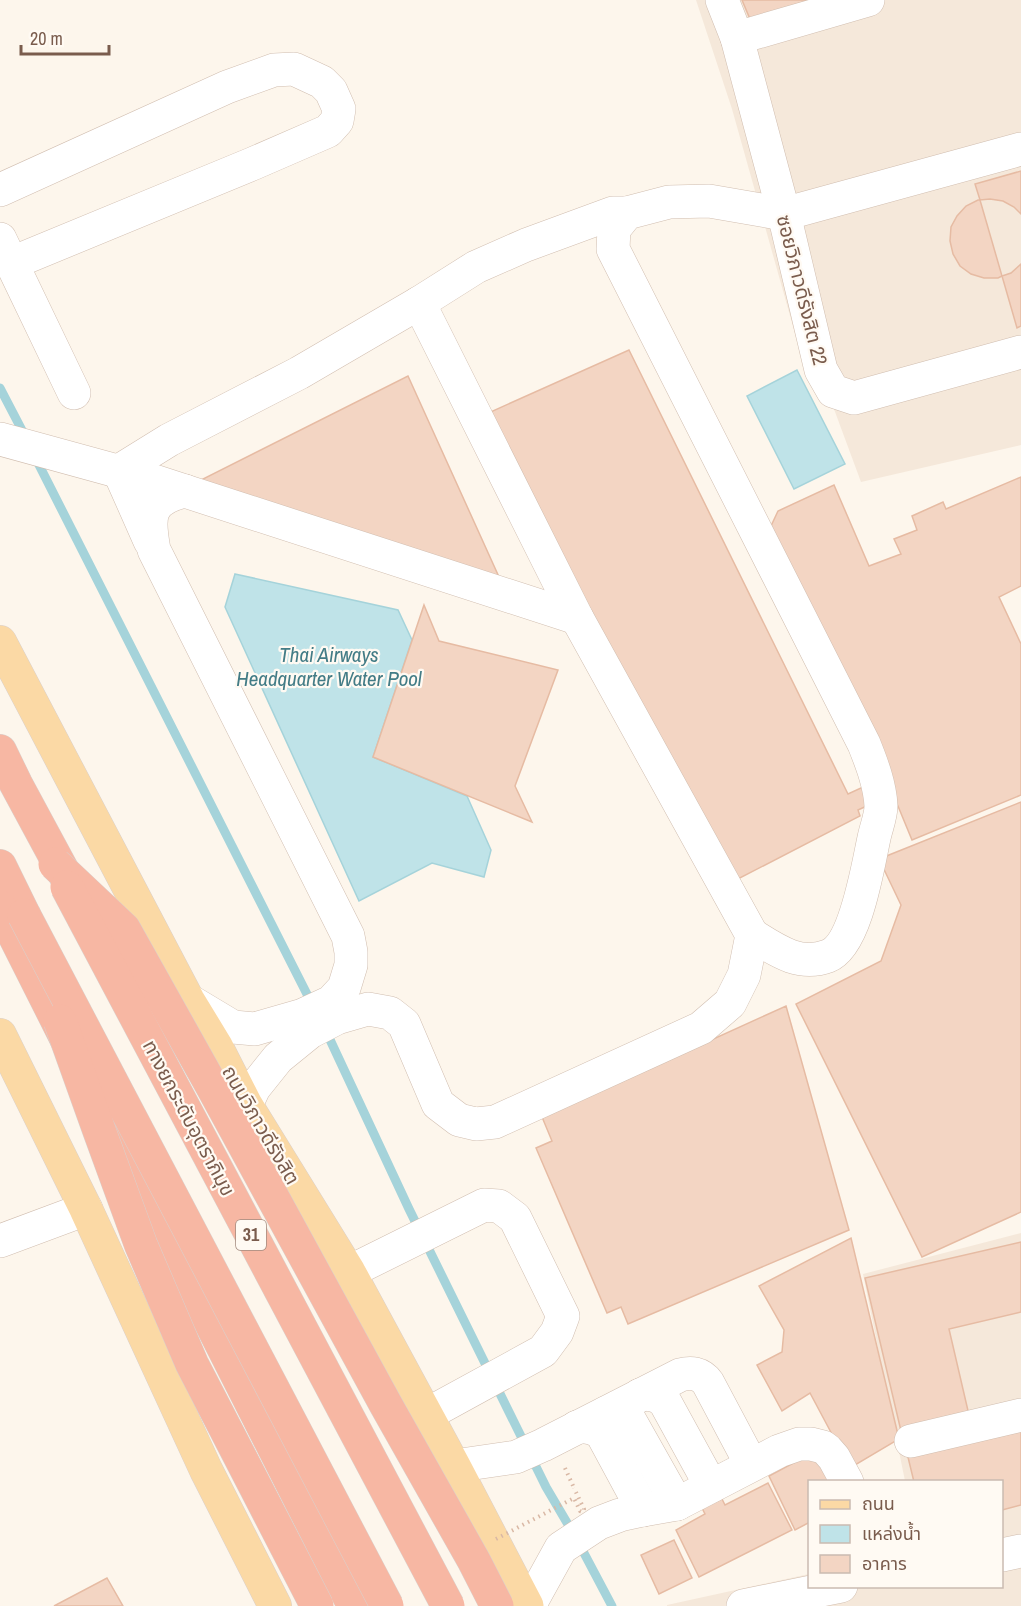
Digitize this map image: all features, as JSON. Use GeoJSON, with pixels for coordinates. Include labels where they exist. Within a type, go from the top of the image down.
{"type":"FeatureCollection","features":[{"type":"Feature","properties":{"kind":"highway","name":"31"},"geometry":{"type":"LineString","coordinates":[[0,751],[460,1606]]}},
{"type":"Feature","properties":{"kind":"highway","name":"ทางยกระดับอุตราภิมุข"},"geometry":{"type":"LineString","coordinates":[[0,757],[448,1606]]}},
{"type":"Feature","properties":{"kind":"highway"},"geometry":{"type":"LineString","coordinates":[[55,864],[124,929],[474,1560],[496,1606]]}},
{"type":"Feature","properties":{"kind":"highway"},"geometry":{"type":"LineString","coordinates":[[0,866],[12,911],[99,1130],[141,1245],[192,1364],[317,1606]]}},
{"type":"Feature","properties":{"kind":"highway"},"geometry":{"type":"LineString","coordinates":[[12,911],[354,1606]]}},
{"type":"Feature","properties":{"kind":"highway"},"geometry":{"type":"LineString","coordinates":[[12,911],[387,1606]]}},
{"type":"Feature","properties":{"kind":"main road","name":"ถนนวิภาวดีรังสิต"},"geometry":{"type":"LineString","coordinates":[[0,642],[188,1000],[216,1046],[246,1105],[349,1272],[528,1606]]}},
{"type":"Feature","properties":{"kind":"main road"},"geometry":{"type":"LineString","coordinates":[[0,1035],[86,1209],[206,1470],[275,1606]]}},
{"type":"Feature","properties":{"kind":"street","name":"ซอยวิภาวดีรังสิต 22"},"geometry":{"type":"LineString","coordinates":[[722,0],[737,38],[784,213],[820,370],[833,392],[854,398],[1021,352]]}},
{"type":"Feature","properties":{"kind":"street"},"geometry":{"type":"LineString","coordinates":[[737,38],[868,0]]}},
{"type":"Feature","properties":{"kind":"street"},"geometry":{"type":"LineString","coordinates":[[0,190],[227,87],[274,70],[294,69],[322,82],[331,91],[339,109],[337,121],[328,131],[252,164],[6,251],[74,393]]}},
{"type":"Feature","properties":{"kind":"street"},"geometry":{"type":"LineString","coordinates":[[119,471],[169,440],[299,373],[476,267],[526,245],[613,213],[627,213],[669,202],[690,200],[784,213],[1021,149]]}},
{"type":"Feature","properties":{"kind":"street"},"geometry":{"type":"LineString","coordinates":[[419,303],[577,618],[752,935],[780,953],[807,960],[831,955],[846,939],[862,892],[881,808],[874,769],[859,734],[613,249],[614,228],[627,213]]}},
{"type":"Feature","properties":{"kind":"street"},"geometry":{"type":"LineString","coordinates":[[7,441],[185,491],[577,618]]}},
{"type":"Feature","properties":{"kind":"street"},"geometry":{"type":"LineString","coordinates":[[119,471],[154,550],[348,936],[351,965],[344,988],[320,1017],[278,1058],[254,1088],[246,1105]]}},
{"type":"Feature","properties":{"kind":"street"},"geometry":{"type":"LineString","coordinates":[[154,550],[150,528],[155,507],[174,494],[185,491]]}},
{"type":"Feature","properties":{"kind":"street"},"geometry":{"type":"LineString","coordinates":[[188,1000],[233,1027],[255,1029],[368,1009],[390,1013],[404,1024],[438,1104],[459,1120],[476,1124],[495,1122],[701,1028],[730,1003],[744,975],[752,935]]}},
{"type":"Feature","properties":{"kind":"street"},"geometry":{"type":"LineString","coordinates":[[349,1272],[484,1205],[499,1206],[515,1218],[562,1316],[557,1332],[543,1351],[426,1415]]}},
{"type":"Feature","properties":{"kind":"street"},"geometry":{"type":"LineString","coordinates":[[0,1241],[86,1209]]}},
{"type":"Feature","properties":{"kind":"street"},"geometry":{"type":"LineString","coordinates":[[454,1466],[530,1451],[680,1375],[693,1373],[703,1377],[708,1383],[751,1464]]}},
{"type":"Feature","properties":{"kind":"street"},"geometry":{"type":"LineString","coordinates":[[640,1395],[660,1397],[665,1402],[711,1486]]}},
{"type":"Feature","properties":{"kind":"street"},"geometry":{"type":"LineString","coordinates":[[606,1413],[618,1412],[628,1417],[677,1504]]}},
{"type":"Feature","properties":{"kind":"street"},"geometry":{"type":"LineString","coordinates":[[912,1441],[1021,1415]]}},
{"type":"Feature","properties":{"kind":"street"},"geometry":{"type":"LineString","coordinates":[[577,1427],[594,1428],[602,1434],[643,1510]]}},
{"type":"Feature","properties":{"kind":"street"},"geometry":{"type":"LineString","coordinates":[[528,1606],[561,1548],[599,1523],[620,1515],[677,1504],[786,1448],[799,1444],[823,1447],[831,1453],[846,1480]]}},
{"type":"Feature","properties":{"kind":"street"},"geometry":{"type":"LineString","coordinates":[[1003,1555],[1021,1551]]}},
{"type":"Feature","properties":{"kind":"street"},"geometry":{"type":"LineString","coordinates":[[743,1606],[836,1588]]}},
{"type":"Feature","properties":{"kind":"shaded area"},"geometry":{"type":"Polygon","coordinates":[[[696,0],[1021,0],[1021,445],[861,482],[831,401],[801,355],[732,109],[696,0]]]}},
{"type":"Feature","properties":{"kind":"shaded area"},"geometry":{"type":"Polygon","coordinates":[[[1021,1233],[1021,1606],[667,1606],[808,1574],[808,1588],[1003,1588],[1003,1480],[905,1480],[863,1274],[1021,1233]]]}},
{"type":"Feature","properties":{"kind":"water"},"geometry":{"type":"Polygon","coordinates":[[[797,370],[845,464],[794,489],[747,396],[797,370]]]}},
{"type":"Feature","properties":{"kind":"water","name":"Thai Airways Headquarter Water Pool"},"geometry":{"type":"Polygon","coordinates":[[[235,574],[398,610],[412,640],[373,757],[467,796],[491,850],[484,877],[432,863],[359,901],[225,607],[235,574]]]}},
{"type":"Feature","properties":{"kind":"building"},"geometry":{"type":"Polygon","coordinates":[[[742,0],[810,0],[750,19],[742,0]]]}},
{"type":"Feature","properties":{"kind":"building"},"geometry":{"type":"Polygon","coordinates":[[[1021,171],[1021,214],[1003,201],[980,200],[975,184],[1021,171]]]}},
{"type":"Feature","properties":{"kind":"building"},"geometry":{"type":"Polygon","coordinates":[[[980,200],[1002,276],[998,278],[984,278],[971,274],[960,266],[953,254],[950,241],[951,227],[966,206],[980,200]]]}},
{"type":"Feature","properties":{"kind":"building"},"geometry":{"type":"Polygon","coordinates":[[[1021,264],[1021,326],[1017,328],[1002,276],[1011,273],[1021,264]]]}},
{"type":"Feature","properties":{"kind":"building"},"geometry":{"type":"Polygon","coordinates":[[[629,350],[848,794],[885,777],[771,526],[778,511],[834,485],[869,566],[901,554],[894,539],[917,530],[912,516],[943,502],[946,509],[1021,477],[1021,586],[999,597],[1021,644],[1021,795],[912,840],[893,794],[858,810],[860,816],[734,881],[486,414],[629,350]]]}},
{"type":"Feature","properties":{"kind":"building"},"geometry":{"type":"Polygon","coordinates":[[[408,376],[504,588],[189,486],[408,376]]]}},
{"type":"Feature","properties":{"kind":"building"},"geometry":{"type":"Polygon","coordinates":[[[424,605],[439,641],[558,670],[515,786],[532,822],[373,757],[424,605]]]}},
{"type":"Feature","properties":{"kind":"building"},"geometry":{"type":"Polygon","coordinates":[[[1021,802],[1021,1212],[922,1257],[796,1004],[881,961],[901,905],[879,859],[1021,802]]]}},
{"type":"Feature","properties":{"kind":"building"},"geometry":{"type":"Polygon","coordinates":[[[786,1006],[849,1230],[628,1324],[621,1307],[607,1313],[536,1148],[552,1141],[542,1117],[786,1006]]]}},
{"type":"Feature","properties":{"kind":"building"},"geometry":{"type":"Polygon","coordinates":[[[851,1238],[899,1439],[850,1468],[810,1393],[782,1411],[757,1365],[782,1352],[784,1330],[759,1286],[851,1238]]]}},
{"type":"Feature","properties":{"kind":"building"},"geometry":{"type":"Polygon","coordinates":[[[1021,1242],[1021,1312],[949,1329],[969,1415],[901,1431],[865,1278],[1021,1242]]]}},
{"type":"Feature","properties":{"kind":"building"},"geometry":{"type":"Polygon","coordinates":[[[1021,1428],[1021,1505],[1003,1510],[1003,1480],[914,1480],[907,1453],[1021,1428]]]}},
{"type":"Feature","properties":{"kind":"building"},"geometry":{"type":"Polygon","coordinates":[[[812,1453],[831,1480],[808,1480],[808,1523],[795,1530],[769,1476],[812,1453]]]}},
{"type":"Feature","properties":{"kind":"building"},"geometry":{"type":"Polygon","coordinates":[[[768,1483],[792,1530],[699,1577],[676,1530],[705,1514],[701,1506],[721,1497],[725,1505],[768,1483]]]}},
{"type":"Feature","properties":{"kind":"building"},"geometry":{"type":"Polygon","coordinates":[[[674,1540],[692,1578],[659,1594],[641,1555],[674,1540]]]}},
{"type":"Feature","properties":{"kind":"building"},"geometry":{"type":"Polygon","coordinates":[[[107,1578],[123,1606],[54,1606],[107,1578]]]}},
{"type":"Feature","properties":{"kind":"waterway"},"geometry":{"type":"LineString","coordinates":[[0,388],[25,436]]}},
{"type":"Feature","properties":{"kind":"waterway"},"geometry":{"type":"LineString","coordinates":[[35,457],[312,1004]]}},
{"type":"Feature","properties":{"kind":"waterway"},"geometry":{"type":"LineString","coordinates":[[325,1029],[409,1209],[546,1487],[612,1606]]}}]}
